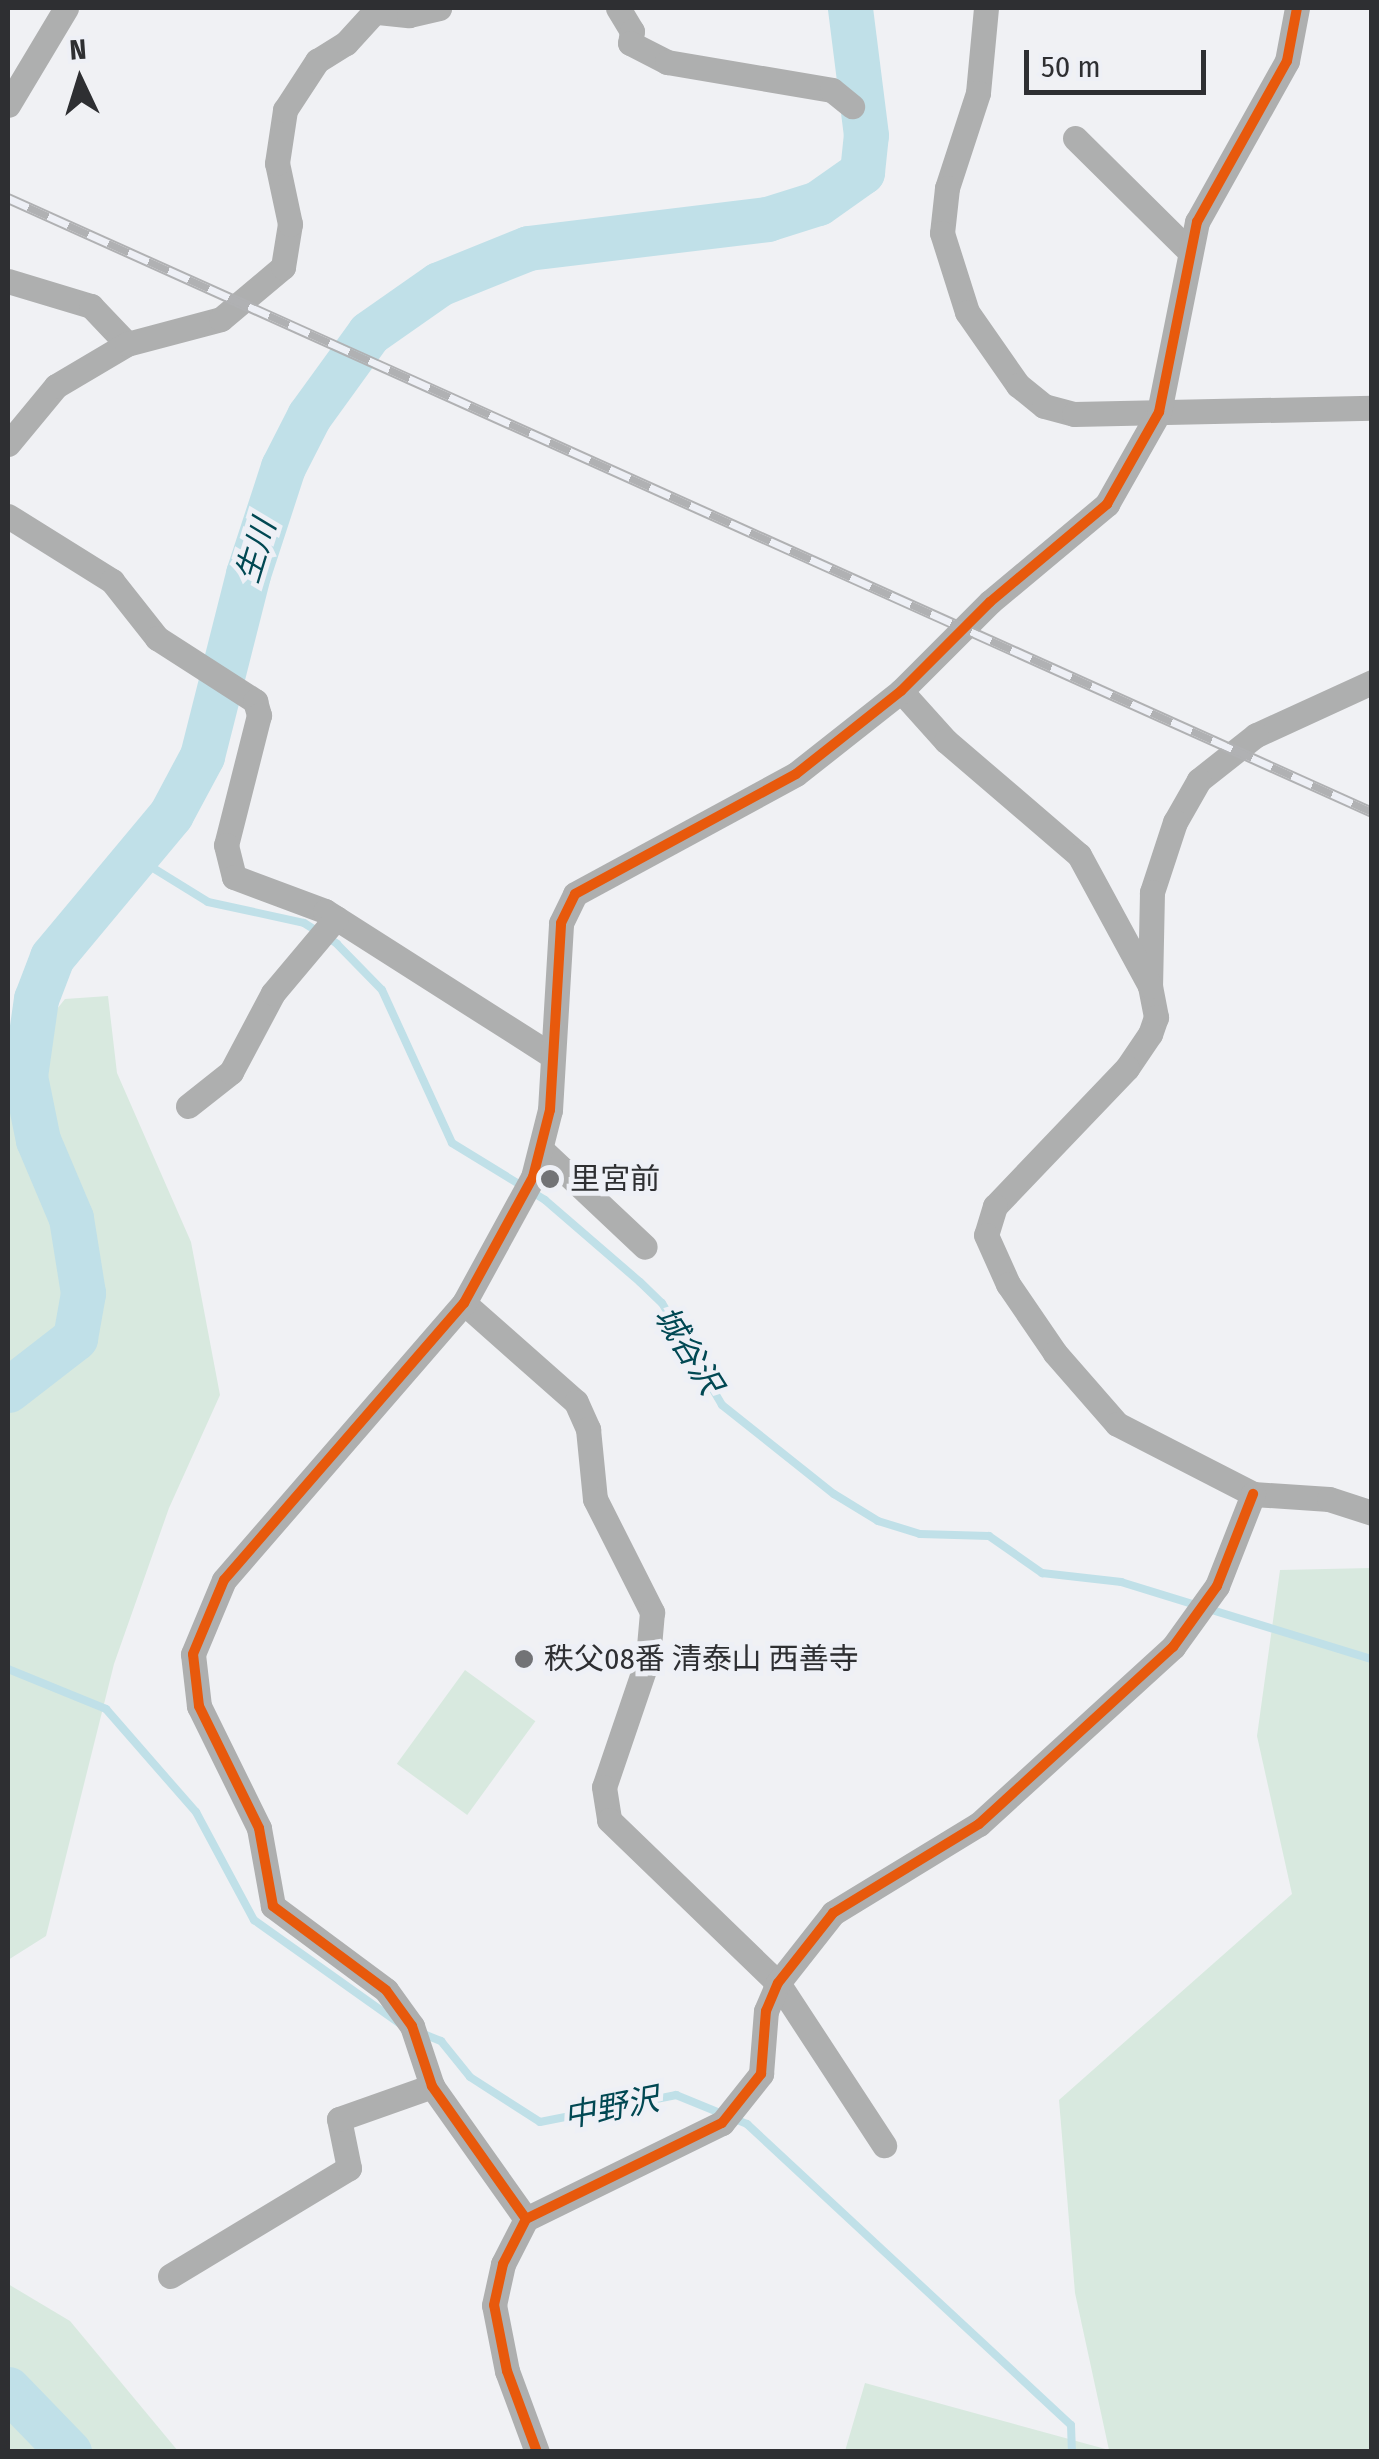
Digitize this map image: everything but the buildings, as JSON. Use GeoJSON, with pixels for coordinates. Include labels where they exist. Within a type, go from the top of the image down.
{"type":"FeatureCollection","features":[{"type":"Feature","properties":{"kind":"street"},"geometry":{"type":"LineString","coordinates":[[8,105],[66,8]]}},
{"type":"Feature","properties":{"kind":"street"},"geometry":{"type":"LineString","coordinates":[[8,444],[56,386],[126,344],[221,319],[283,267],[290,224],[276,163],[285,110],[317,61],[378,10],[409,15],[439,8]]}},
{"type":"Feature","properties":{"kind":"street"},"geometry":{"type":"LineString","coordinates":[[618,8],[632,30],[630,43],[667,62],[832,90],[852,106]]}},
{"type":"Feature","properties":{"kind":"street"},"geometry":{"type":"LineString","coordinates":[[986,8],[978,92],[947,188],[942,233],[967,312],[997,362],[1044,406],[1074,414],[1372,408]]}},
{"type":"Feature","properties":{"kind":"street"},"geometry":{"type":"LineString","coordinates":[[526,2218],[432,2086],[412,2026],[386,1990],[273,1906],[259,1828],[199,1706],[193,1654],[224,1580],[264,1527],[464,1303],[533,1178],[542,1150],[561,923],[574,894],[796,774],[901,691],[990,602],[1106,504],[1160,412],[1197,222],[1287,61],[1298,8]]}},
{"type":"Feature","properties":{"kind":"street"},"geometry":{"type":"LineString","coordinates":[[1074,138],[1190,252]]}},
{"type":"Feature","properties":{"kind":"street"},"geometry":{"type":"LineString","coordinates":[[8,281],[91,306],[126,344]]}},
{"type":"Feature","properties":{"kind":"street"},"geometry":{"type":"LineString","coordinates":[[8,516],[112,580],[157,638],[244,691],[260,715],[231,808],[228,864],[234,878],[334,920],[548,1054]]}},
{"type":"Feature","properties":{"kind":"street"},"geometry":{"type":"LineString","coordinates":[[1372,682],[1256,735],[1198,780],[1175,822],[1152,892],[1150,986],[1156,1018],[1140,1053],[995,1206],[986,1235],[1008,1284],[1055,1353],[1117,1424],[1252,1499],[1330,1499],[1372,1512]]}},
{"type":"Feature","properties":{"kind":"street"},"geometry":{"type":"LineString","coordinates":[[901,691],[946,741],[1079,856],[1150,986]]}},
{"type":"Feature","properties":{"kind":"street"},"geometry":{"type":"LineString","coordinates":[[188,1106],[231,1072],[288,973],[334,920]]}},
{"type":"Feature","properties":{"kind":"street"},"geometry":{"type":"LineString","coordinates":[[542,1150],[646,1247]]}},
{"type":"Feature","properties":{"kind":"street"},"geometry":{"type":"LineString","coordinates":[[464,1303],[576,1402],[588,1429],[595,1499],[652,1612],[648,1658],[604,1787],[609,1820],[778,1983],[884,2145]]}},
{"type":"Feature","properties":{"kind":"street"},"geometry":{"type":"LineString","coordinates":[[537,2452],[507,2370],[494,2305],[504,2264],[526,2218],[722,2123],[761,2074],[766,2011],[778,1983],[833,1913],[979,1824],[1173,1647],[1217,1586],[1252,1499]]}},
{"type":"Feature","properties":{"kind":"street"},"geometry":{"type":"LineString","coordinates":[[170,2276],[349,2168],[339,2119],[432,2086]]}},
{"type":"Feature","properties":{"kind":"green space"},"geometry":{"type":"Polygon","coordinates":[[[108,996],[117,1073],[191,1242],[220,1395],[169,1508],[114,1664],[46,1936],[8,1960],[8,1070],[65,999],[108,996]]]}},
{"type":"Feature","properties":{"kind":"green space"},"geometry":{"type":"Polygon","coordinates":[[[1371,1568],[1371,2451],[845,2451],[865,2383],[1109,2450],[1075,2293],[1059,2100],[1292,1894],[1257,1736],[1280,1570],[1371,1568]]]}},
{"type":"Feature","properties":{"kind":"green space"},"geometry":{"type":"Polygon","coordinates":[[[465,1670],[535,1721],[467,1815],[397,1764],[465,1670]]]}},
{"type":"Feature","properties":{"kind":"green space"},"geometry":{"type":"Polygon","coordinates":[[[8,2284],[70,2321],[178,2451],[8,2451],[8,2284]]]}},
{"type":"Feature","properties":{"kind":"waterway","name":"生川"},"geometry":{"type":"LineString","coordinates":[[8,1390],[75,1338],[83,1293],[71,1218],[38,1140],[25,1076],[36,999],[52,957],[171,814],[202,756],[248,574],[283,467],[309,416],[369,333],[439,284],[528,248],[767,219],[818,203],[862,172],[866,135],[850,8]]}},
{"type":"Feature","properties":{"kind":"waterway","name":"城谷沢"},"geometry":{"type":"LineString","coordinates":[[132,855],[208,902],[304,923],[337,944],[382,990],[452,1143],[545,1200],[640,1282],[662,1303],[722,1405],[834,1494],[878,1521],[920,1534],[989,1536],[1042,1573],[1121,1582],[1372,1659]]}},
{"type":"Feature","properties":{"kind":"waterway","name":"中野沢"},"geometry":{"type":"LineString","coordinates":[[8,1669],[106,1709],[196,1812],[254,1920],[403,2026]]}},
{"type":"Feature","properties":{"kind":"waterway","name":"中野沢"},"geometry":{"type":"LineString","coordinates":[[421,2033],[441,2041],[470,2077],[540,2122],[676,2095],[747,2124],[1071,2425],[1072,2452]]}},
{"type":"Feature","properties":{"kind":"waterway","name":"生川"},"geometry":{"type":"LineString","coordinates":[[8,2389],[69,2452]]}},
{"type":"Feature","properties":{"kind":"railway"},"geometry":{"type":"LineString","coordinates":[[8,198],[1372,812]]}},
{"type":"Feature","properties":{"kind":"cycle path"},"geometry":{"type":"LineString","coordinates":[[526,2219],[432,2086],[412,2026],[386,1990],[273,1906],[259,1828],[199,1706],[193,1654],[224,1580],[464,1303],[533,1177],[550,1110],[561,923],[575,894],[796,774],[901,691],[990,602],[1107,504],[1159,412],[1197,222],[1287,61],[1297,8]]}},
{"type":"Feature","properties":{"kind":"cycle path"},"geometry":{"type":"LineString","coordinates":[[537,2452],[507,2371],[494,2305],[503,2264],[526,2219],[722,2123],[761,2074],[766,2011],[778,1983],[833,1913],[979,1824],[1173,1647],[1217,1586],[1253,1494]]}},
{"type":"Feature","properties":{"kind":"place","name":"里宮前"},"geometry":{"type":"Point","coordinates":[550,1179]}},
{"type":"Feature","properties":{"kind":"place","name":"秩父08番 清泰山 西善寺"},"geometry":{"type":"Point","coordinates":[524,1659]}}]}
